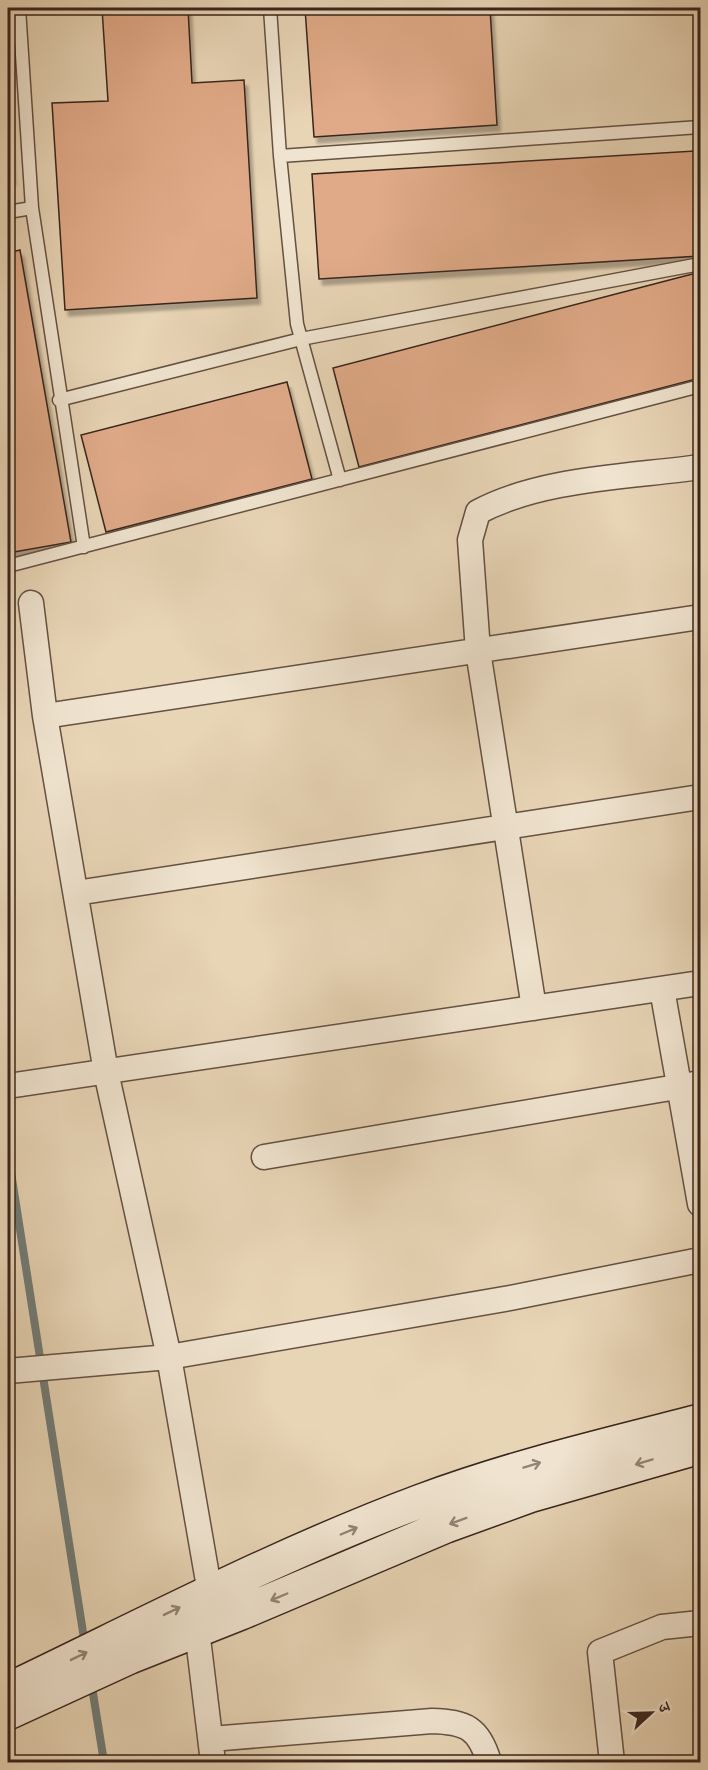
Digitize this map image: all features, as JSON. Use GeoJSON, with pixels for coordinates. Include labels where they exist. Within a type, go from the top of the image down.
{"type":"FeatureCollection","features":[{"type":"Feature","properties":{"kind":"street"},"geometry":{"type":"LineString","coordinates":[[534,1008],[478,651],[470,540],[478,512],[504,498],[557,486],[700,467]]}},
{"type":"Feature","properties":{"kind":"street"},"geometry":{"type":"LineString","coordinates":[[31,603],[45,716],[106,1072],[169,1357],[210,1593]]}},
{"type":"Feature","properties":{"kind":"street"},"geometry":{"type":"LineString","coordinates":[[45,716],[700,617]]}},
{"type":"Feature","properties":{"kind":"street"},"geometry":{"type":"LineString","coordinates":[[76,893],[700,797]]}},
{"type":"Feature","properties":{"kind":"street"},"geometry":{"type":"LineString","coordinates":[[12,1086],[700,983]]}},
{"type":"Feature","properties":{"kind":"street"},"geometry":{"type":"LineString","coordinates":[[662,989],[690,1085],[700,1204]]}},
{"type":"Feature","properties":{"kind":"street"},"geometry":{"type":"LineString","coordinates":[[264,1157],[690,1085]]}},
{"type":"Feature","properties":{"kind":"street"},"geometry":{"type":"LineString","coordinates":[[8,1371],[169,1357],[510,1298],[700,1260]]}},
{"type":"Feature","properties":{"kind":"street"},"geometry":{"type":"LineString","coordinates":[[8,1713],[50,1682],[124,1647],[210,1593],[346,1532],[467,1484],[558,1457],[700,1421]]}},
{"type":"Feature","properties":{"kind":"street"},"geometry":{"type":"LineString","coordinates":[[124,1647],[198,1630],[475,1515],[529,1496],[700,1447]]}},
{"type":"Feature","properties":{"kind":"street"},"geometry":{"type":"LineString","coordinates":[[612,1762],[600,1652],[662,1627],[700,1623]]}},
{"type":"Feature","properties":{"kind":"street"},"geometry":{"type":"LineString","coordinates":[[198,1630],[213,1762]]}},
{"type":"Feature","properties":{"kind":"street"},"geometry":{"type":"LineString","coordinates":[[8,1690],[50,1682]]}},
{"type":"Feature","properties":{"kind":"street"},"geometry":{"type":"LineString","coordinates":[[211,1739],[432,1721],[453,1722],[467,1727],[479,1736],[489,1762]]}},
{"type":"Feature","properties":{"kind":"lane"},"geometry":{"type":"LineString","coordinates":[[19,8],[32,208],[59,400],[84,546]]}},
{"type":"Feature","properties":{"kind":"lane"},"geometry":{"type":"LineString","coordinates":[[270,8],[280,156],[297,324],[340,480]]}},
{"type":"Feature","properties":{"kind":"lane"},"geometry":{"type":"LineString","coordinates":[[280,156],[700,127]]}},
{"type":"Feature","properties":{"kind":"lane"},"geometry":{"type":"LineString","coordinates":[[8,212],[32,208]]}},
{"type":"Feature","properties":{"kind":"lane"},"geometry":{"type":"LineString","coordinates":[[59,400],[302,339],[700,264]]}},
{"type":"Feature","properties":{"kind":"lane"},"geometry":{"type":"LineString","coordinates":[[8,566],[700,386]]}},
{"type":"Feature","properties":{"kind":"building"},"geometry":{"type":"Polygon","coordinates":[[[102,8],[188,8],[192,83],[244,80],[257,298],[65,310],[52,103],[108,101],[102,8]]]}},
{"type":"Feature","properties":{"kind":"building"},"geometry":{"type":"Polygon","coordinates":[[[305,8],[490,8],[497,125],[314,137],[305,8]]]}},
{"type":"Feature","properties":{"kind":"building"},"geometry":{"type":"Polygon","coordinates":[[[8,101],[12,179],[8,179],[8,101]]]}},
{"type":"Feature","properties":{"kind":"building"},"geometry":{"type":"Polygon","coordinates":[[[695,151],[700,256],[319,279],[312,174],[695,151]]]}},
{"type":"Feature","properties":{"kind":"building"},"geometry":{"type":"Polygon","coordinates":[[[20,250],[71,542],[8,553],[8,253],[20,250]]]}},
{"type":"Feature","properties":{"kind":"building"},"geometry":{"type":"Polygon","coordinates":[[[700,272],[700,378],[359,467],[333,368],[700,272]]]}},
{"type":"Feature","properties":{"kind":"building"},"geometry":{"type":"Polygon","coordinates":[[[287,382],[312,479],[106,532],[81,435],[287,382]]]}},
{"type":"Feature","properties":{"kind":"waterway"},"geometry":{"type":"LineString","coordinates":[[8,1153],[85,1645]]}},
{"type":"Feature","properties":{"kind":"waterway"},"geometry":{"type":"LineString","coordinates":[[91,1681],[104,1762]]}}]}
